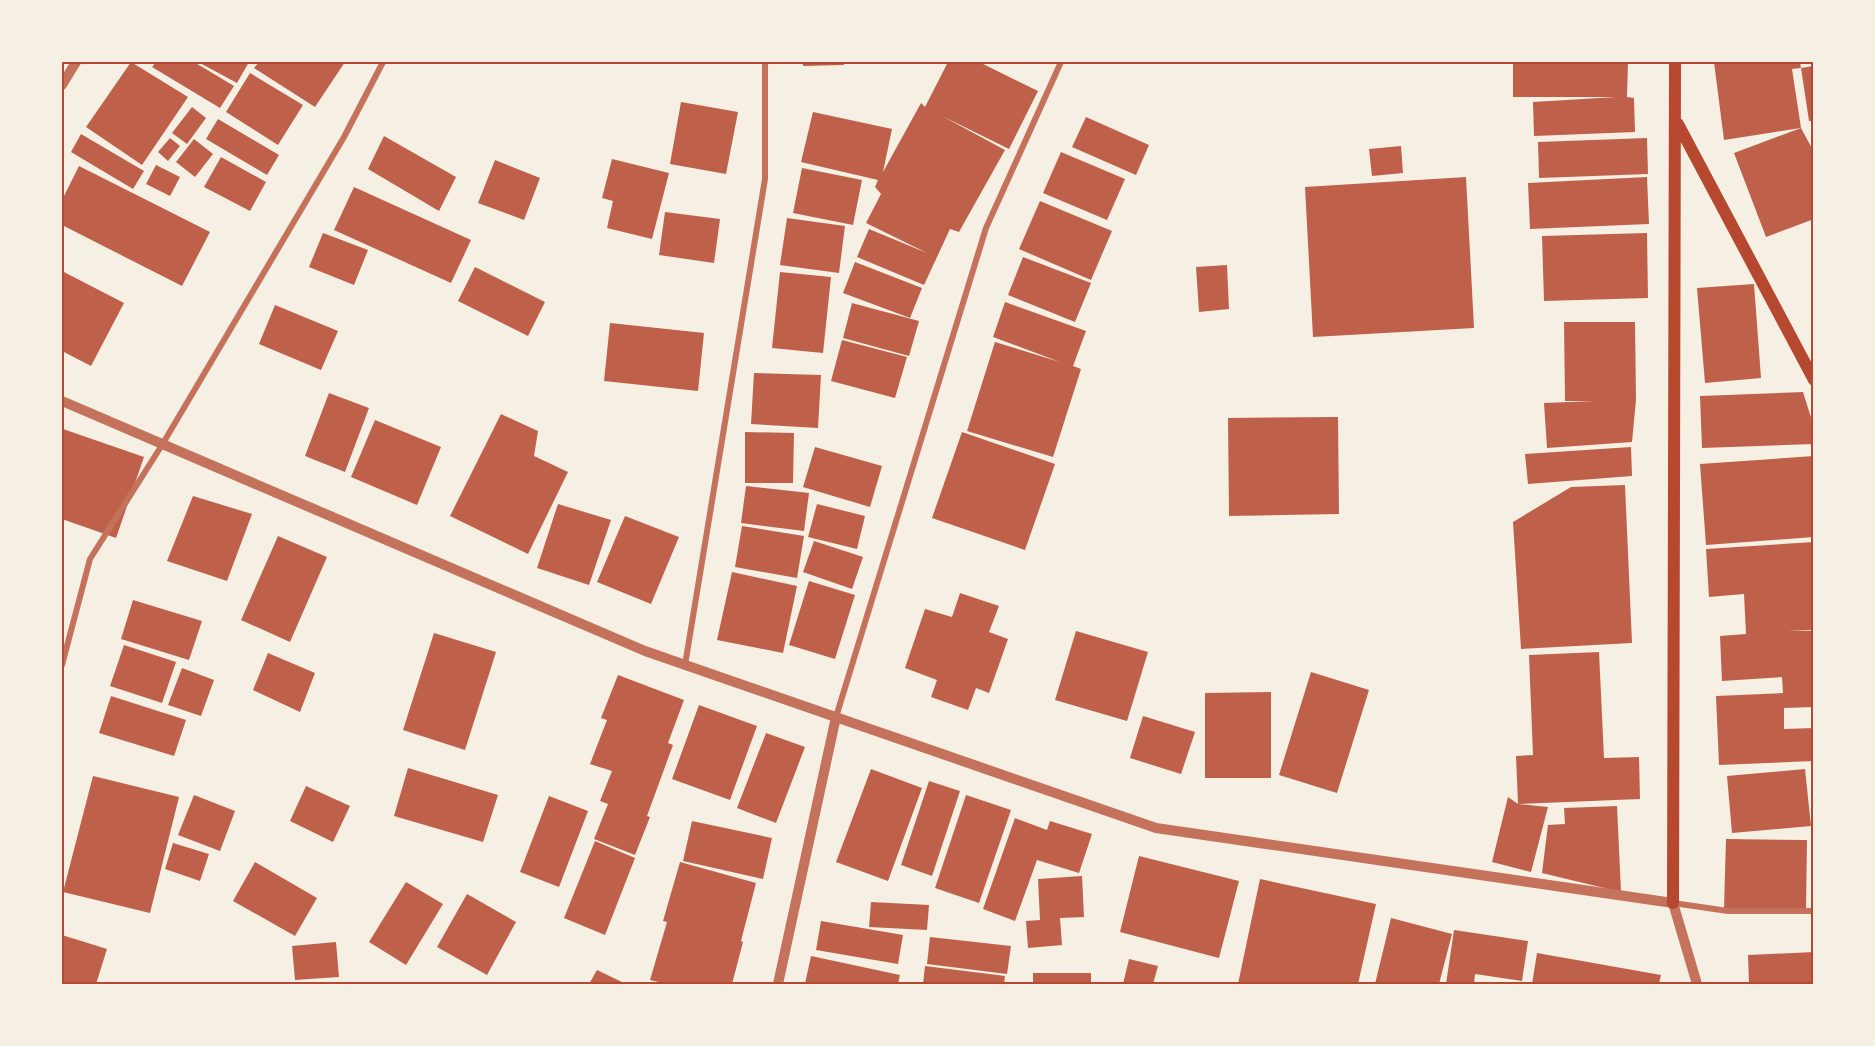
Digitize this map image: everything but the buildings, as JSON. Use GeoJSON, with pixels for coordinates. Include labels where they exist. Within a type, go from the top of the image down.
{"type":"FeatureCollection","features":[{"type":"Feature","properties":{"kind":"main road"},"geometry":{"type":"LineString","coordinates":[[1673,903],[1675,62]]}},
{"type":"Feature","properties":{"kind":"main road"},"geometry":{"type":"LineString","coordinates":[[1676,120],[1814,380]]}},
{"type":"Feature","properties":{"kind":"street"},"geometry":{"type":"LineString","coordinates":[[62,85],[76,62]]}},
{"type":"Feature","properties":{"kind":"street"},"geometry":{"type":"LineString","coordinates":[[62,665],[90,559],[162,445],[345,137],[383,62]]}},
{"type":"Feature","properties":{"kind":"street"},"geometry":{"type":"LineString","coordinates":[[685,665],[765,179],[765,62]]}},
{"type":"Feature","properties":{"kind":"street"},"geometry":{"type":"LineString","coordinates":[[778,984],[836,717],[986,228],[1061,62]]}},
{"type":"Feature","properties":{"kind":"street"},"geometry":{"type":"LineString","coordinates":[[62,401],[645,651],[1156,828],[1728,911],[1814,911]]}},
{"type":"Feature","properties":{"kind":"street"},"geometry":{"type":"LineString","coordinates":[[1673,903],[1696,984]]}}]}
